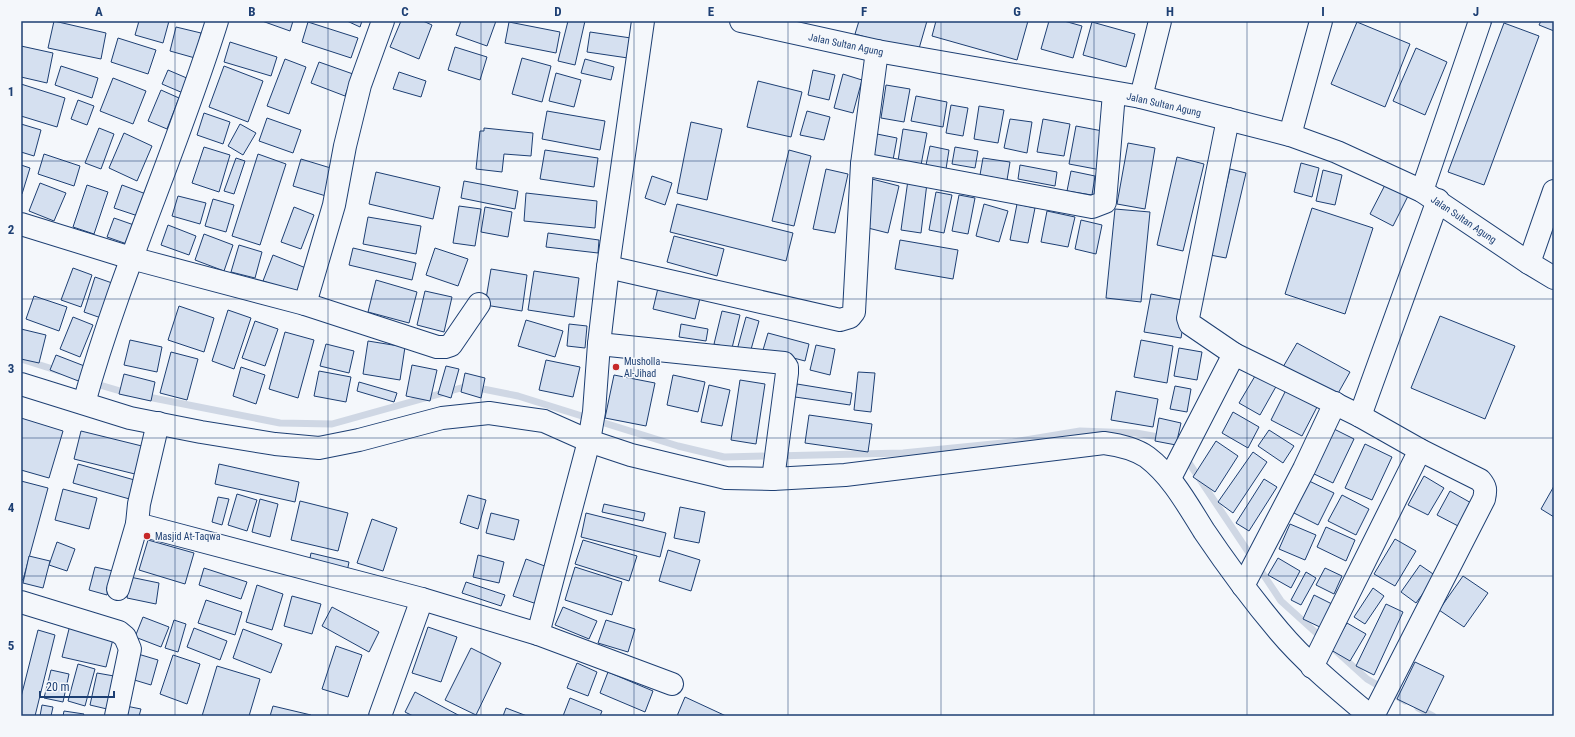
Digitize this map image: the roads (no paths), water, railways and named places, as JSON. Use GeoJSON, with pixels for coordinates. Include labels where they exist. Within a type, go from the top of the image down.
{"type":"FeatureCollection","features":[{"type":"Feature","properties":{"kind":"street"},"geometry":{"type":"LineString","coordinates":[[88,388],[131,258],[206,56],[217,21]]}},
{"type":"Feature","properties":{"kind":"street"},"geometry":{"type":"LineString","coordinates":[[305,304],[334,205],[344,146],[360,85],[383,21]]}},
{"type":"Feature","properties":{"kind":"street"},"geometry":{"type":"LineString","coordinates":[[538,634],[592,426],[599,344],[608,267],[644,21]]}},
{"type":"Feature","properties":{"kind":"street","name":"Jalan Sultan Agung"},"geometry":{"type":"LineString","coordinates":[[741,21],[877,51],[1141,97],[1290,135],[1337,152],[1430,196],[1528,263],[1554,278]]}},
{"type":"Feature","properties":{"kind":"street"},"geometry":{"type":"LineString","coordinates":[[1141,97],[1160,21]]}},
{"type":"Feature","properties":{"kind":"street"},"geometry":{"type":"LineString","coordinates":[[1290,135],[1321,21]]}},
{"type":"Feature","properties":{"kind":"street"},"geometry":{"type":"LineString","coordinates":[[1360,416],[1430,196],[1480,21]]}},
{"type":"Feature","properties":{"kind":"street"},"geometry":{"type":"LineString","coordinates":[[608,267],[840,320],[850,317],[854,312],[862,164],[877,51]]}},
{"type":"Feature","properties":{"kind":"street"},"geometry":{"type":"LineString","coordinates":[[862,164],[1092,207],[1101,205],[1105,202],[1114,93]]}},
{"type":"Feature","properties":{"kind":"street"},"geometry":{"type":"LineString","coordinates":[[1228,119],[1188,318],[1190,324],[1234,354],[1360,416],[1420,450],[1480,480],[1485,486],[1486,491],[1480,506],[1373,716]]}},
{"type":"Feature","properties":{"kind":"street"},"geometry":{"type":"LineString","coordinates":[[1528,263],[1554,191]]}},
{"type":"Feature","properties":{"kind":"street"},"geometry":{"type":"LineString","coordinates":[[21,224],[131,258],[305,304],[437,347],[451,345],[479,304]]}},
{"type":"Feature","properties":{"kind":"street"},"geometry":{"type":"LineString","coordinates":[[599,344],[784,363],[787,367],[787,372],[773,479]]}},
{"type":"Feature","properties":{"kind":"street"},"geometry":{"type":"LineString","coordinates":[[1170,478],[1234,354]]}},
{"type":"Feature","properties":{"kind":"street"},"geometry":{"type":"LineString","coordinates":[[21,384],[88,388],[130,418],[275,444],[319,448],[359,440],[442,418],[489,413],[592,426],[631,455],[726,478],[773,479],[845,475],[1104,442],[1124,446],[1146,456],[1170,478],[1244,586],[1279,630],[1312,667],[1370,716]]}},
{"type":"Feature","properties":{"kind":"street"},"geometry":{"type":"LineString","coordinates":[[1244,586],[1304,469],[1335,403]]}},
{"type":"Feature","properties":{"kind":"street"},"geometry":{"type":"LineString","coordinates":[[118,589],[137,524],[139,504],[158,423]]}},
{"type":"Feature","properties":{"kind":"street"},"geometry":{"type":"LineString","coordinates":[[1312,667],[1420,450]]}},
{"type":"Feature","properties":{"kind":"street"},"geometry":{"type":"LineString","coordinates":[[137,524],[422,599],[538,634],[672,684]]}},
{"type":"Feature","properties":{"kind":"street"},"geometry":{"type":"LineString","coordinates":[[380,716],[422,599]]}},
{"type":"Feature","properties":{"kind":"street"},"geometry":{"type":"LineString","coordinates":[[21,602],[119,632],[125,637],[130,650],[116,716]]}},
{"type":"Feature","properties":{"kind":"waterway"},"geometry":{"type":"LineString","coordinates":[[21,359],[59,371]]}},
{"type":"Feature","properties":{"kind":"waterway"},"geometry":{"type":"LineString","coordinates":[[93,383],[127,393]]}},
{"type":"Feature","properties":{"kind":"waterway"},"geometry":{"type":"LineString","coordinates":[[143,396],[280,423],[332,424],[468,386],[518,396],[678,446],[724,457],[903,453],[1013,442],[1080,431],[1136,433],[1164,438]]}},
{"type":"Feature","properties":{"kind":"waterway"},"geometry":{"type":"LineString","coordinates":[[1185,457],[1281,601],[1323,639]]}},
{"type":"Feature","properties":{"kind":"waterway"},"geometry":{"type":"LineString","coordinates":[[1335,650],[1367,679],[1405,701]]}},
{"type":"Feature","properties":{"kind":"waterway"},"geometry":{"type":"LineString","coordinates":[[1418,708],[1433,716]]}},
{"type":"Feature","properties":{"kind":"place","name":"Musholla Al-Jihad"},"geometry":{"type":"Point","coordinates":[616,367]}},
{"type":"Feature","properties":{"kind":"place","name":"Masjid At-Taqwa"},"geometry":{"type":"Point","coordinates":[147,536]}}]}
